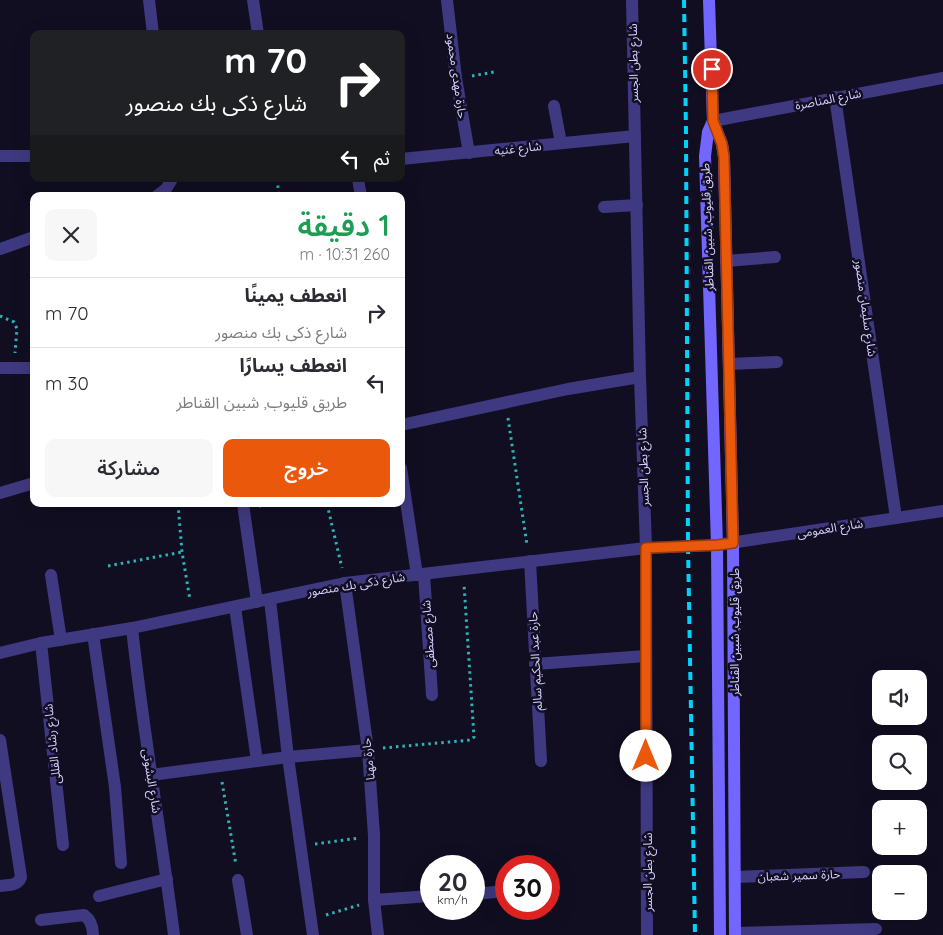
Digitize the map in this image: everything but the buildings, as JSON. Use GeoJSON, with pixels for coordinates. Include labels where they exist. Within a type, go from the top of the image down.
{"type":"FeatureCollection","features":[{"type":"Feature","properties":{"kind":"main road","name":"طريق قليوب, شبين القناطر"},"geometry":{"type":"LineString","coordinates":[[710,0],[713,121],[722,144],[724,157],[733,543],[735,934]]}},
{"type":"Feature","properties":{"kind":"main road","name":"طريق قليوب, شبين القناطر"},"geometry":{"type":"LineString","coordinates":[[713,121],[708,132],[705,156],[717,545],[720,935]]}},
{"type":"Feature","properties":{"kind":"street"},"geometry":{"type":"LineString","coordinates":[[149,0],[153,30]]}},
{"type":"Feature","properties":{"kind":"street"},"geometry":{"type":"LineString","coordinates":[[253,0],[257,30]]}},
{"type":"Feature","properties":{"kind":"street","name":"حارة مهدى محمود"},"geometry":{"type":"LineString","coordinates":[[447,0],[456,78],[469,152]]}},
{"type":"Feature","properties":{"kind":"street","name":"شارع بطن الجسر"},"geometry":{"type":"LineString","coordinates":[[632,0],[640,377],[646,548],[648,935]]}},
{"type":"Feature","properties":{"kind":"street","name":"شارع المناصرة"},"geometry":{"type":"LineString","coordinates":[[713,121],[943,78]]}},
{"type":"Feature","properties":{"kind":"street","name":"شارع سليمان منصور"},"geometry":{"type":"LineString","coordinates":[[835,97],[896,518]]}},
{"type":"Feature","properties":{"kind":"street"},"geometry":{"type":"LineString","coordinates":[[554,106],[561,144]]}},
{"type":"Feature","properties":{"kind":"street","name":"شارع غنيه"},"geometry":{"type":"LineString","coordinates":[[405,160],[635,136]]}},
{"type":"Feature","properties":{"kind":"street"},"geometry":{"type":"LineString","coordinates":[[0,156],[30,156]]}},
{"type":"Feature","properties":{"kind":"street"},"geometry":{"type":"LineString","coordinates":[[162,192],[170,182]]}},
{"type":"Feature","properties":{"kind":"street"},"geometry":{"type":"LineString","coordinates":[[604,207],[637,205]]}},
{"type":"Feature","properties":{"kind":"street"},"geometry":{"type":"LineString","coordinates":[[0,249],[30,238]]}},
{"type":"Feature","properties":{"kind":"street"},"geometry":{"type":"LineString","coordinates":[[726,261],[775,257]]}},
{"type":"Feature","properties":{"kind":"street"},"geometry":{"type":"LineString","coordinates":[[729,364],[777,362]]}},
{"type":"Feature","properties":{"kind":"street"},"geometry":{"type":"LineString","coordinates":[[6,368],[30,368]]}},
{"type":"Feature","properties":{"kind":"street"},"geometry":{"type":"LineString","coordinates":[[405,424],[568,388],[640,377]]}},
{"type":"Feature","properties":{"kind":"street"},"geometry":{"type":"LineString","coordinates":[[0,493],[30,484]]}},
{"type":"Feature","properties":{"kind":"street","name":"شارع مصطفى"},"geometry":{"type":"LineString","coordinates":[[405,490],[420,574],[432,695]]}},
{"type":"Feature","properties":{"kind":"street"},"geometry":{"type":"LineString","coordinates":[[243,507],[257,602]]}},
{"type":"Feature","properties":{"kind":"street","name":"شارع العمومى"},"geometry":{"type":"LineString","coordinates":[[717,545],[943,511]]}},
{"type":"Feature","properties":{"kind":"street","name":"شارع ذكى بك منصور"},"geometry":{"type":"LineString","coordinates":[[0,653],[41,643],[132,628],[270,600],[345,583],[646,548],[717,545]]}},
{"type":"Feature","properties":{"kind":"street","name":"حارة عبد الحكيم سالم"},"geometry":{"type":"LineString","coordinates":[[530,560],[541,761]]}},
{"type":"Feature","properties":{"kind":"street"},"geometry":{"type":"LineString","coordinates":[[51,575],[61,640]]}},
{"type":"Feature","properties":{"kind":"street","name":"حارة مهنا"},"geometry":{"type":"LineString","coordinates":[[345,583],[368,750],[374,835],[374,900],[378,935]]}},
{"type":"Feature","properties":{"kind":"street"},"geometry":{"type":"LineString","coordinates":[[270,600],[288,757],[313,935]]}},
{"type":"Feature","properties":{"kind":"street"},"geometry":{"type":"LineString","coordinates":[[235,607],[257,761]]}},
{"type":"Feature","properties":{"kind":"street","name":"شارع البشوتى"},"geometry":{"type":"LineString","coordinates":[[132,628],[139,697],[174,935]]}},
{"type":"Feature","properties":{"kind":"street"},"geometry":{"type":"LineString","coordinates":[[93,634],[115,787],[121,863]]}},
{"type":"Feature","properties":{"kind":"street","name":"شارع رشاد القللى"},"geometry":{"type":"LineString","coordinates":[[41,643],[63,845]]}},
{"type":"Feature","properties":{"kind":"street"},"geometry":{"type":"LineString","coordinates":[[536,664],[646,656]]}},
{"type":"Feature","properties":{"kind":"street"},"geometry":{"type":"LineString","coordinates":[[0,740],[3,779],[20,876],[18,882],[14,885],[0,886]]}},
{"type":"Feature","properties":{"kind":"street"},"geometry":{"type":"LineString","coordinates":[[151,775],[288,757],[368,750]]}},
{"type":"Feature","properties":{"kind":"street","name":"حارة سمير شعبان"},"geometry":{"type":"LineString","coordinates":[[735,877],[864,872]]}},
{"type":"Feature","properties":{"kind":"street"},"geometry":{"type":"LineString","coordinates":[[99,896],[167,879]]}},
{"type":"Feature","properties":{"kind":"street"},"geometry":{"type":"LineString","coordinates":[[238,880],[247,935]]}},
{"type":"Feature","properties":{"kind":"street"},"geometry":{"type":"LineString","coordinates":[[374,900],[420,897]]}},
{"type":"Feature","properties":{"kind":"street"},"geometry":{"type":"LineString","coordinates":[[41,920],[84,915],[91,923],[92,935]]}},
{"type":"Feature","properties":{"kind":"street"},"geometry":{"type":"LineString","coordinates":[[735,934],[876,929]]}},
{"type":"Feature","properties":{"kind":"path"},"geometry":{"type":"LineString","coordinates":[[456,78],[494,72]]}},
{"type":"Feature","properties":{"kind":"path"},"geometry":{"type":"LineString","coordinates":[[0,316],[14,322],[17,329],[6,368]]}},
{"type":"Feature","properties":{"kind":"path"},"geometry":{"type":"LineString","coordinates":[[506,401],[530,560]]}},
{"type":"Feature","properties":{"kind":"path"},"geometry":{"type":"LineString","coordinates":[[178,507],[182,552],[193,615]]}},
{"type":"Feature","properties":{"kind":"path"},"geometry":{"type":"LineString","coordinates":[[328,507],[345,583]]}},
{"type":"Feature","properties":{"kind":"path"},"geometry":{"type":"LineString","coordinates":[[108,566],[182,552]]}},
{"type":"Feature","properties":{"kind":"path"},"geometry":{"type":"LineString","coordinates":[[220,766],[238,880]]}},
{"type":"Feature","properties":{"kind":"path"},"geometry":{"type":"LineString","coordinates":[[300,847],[374,835]]}},
{"type":"Feature","properties":{"kind":"path"},"geometry":{"type":"LineString","coordinates":[[312,920],[374,900]]}},
{"type":"Feature","properties":{"kind":"railway"},"geometry":{"type":"LineString","coordinates":[[684,0],[688,547],[695,935]]}},
{"type":"Feature","properties":{"kind":"route"},"geometry":{"type":"LineString","coordinates":[[646,756],[646,548],[733,543],[724,157],[719,132],[713,121],[712,69]]}}]}
